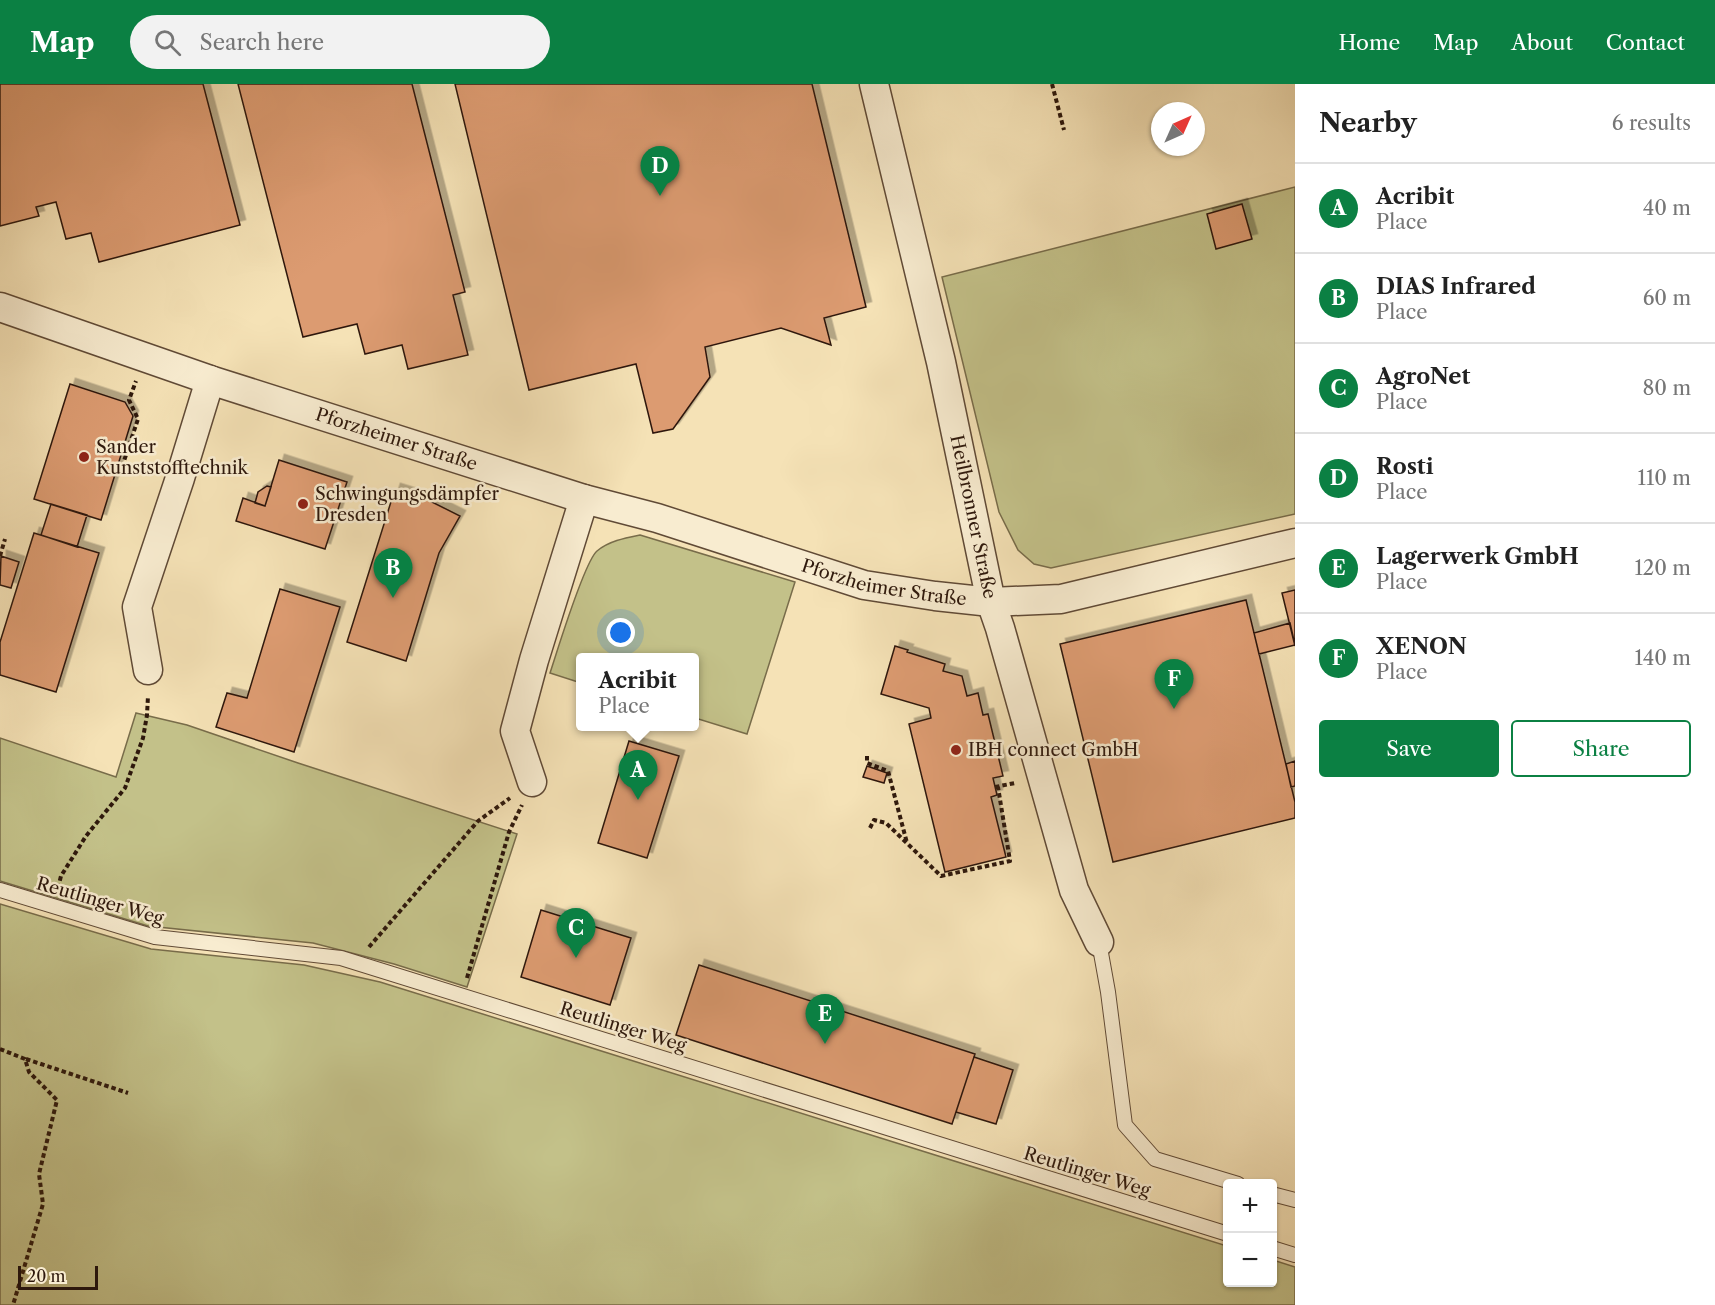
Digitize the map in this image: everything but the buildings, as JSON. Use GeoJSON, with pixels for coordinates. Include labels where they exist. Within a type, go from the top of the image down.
{"type":"FeatureCollection","features":[{"type":"Feature","properties":{"kind":"street","name":"Heilbronner Straße"},"geometry":{"type":"LineString","coordinates":[[874,84],[941,362],[991,602],[1074,890],[1099,942]]}},
{"type":"Feature","properties":{"kind":"street","name":"Pforzheimer Straße"},"geometry":{"type":"LineString","coordinates":[[0,307],[210,380],[584,499],[657,518],[864,585],[991,602],[1061,599],[1295,543]]}},
{"type":"Feature","properties":{"kind":"street"},"geometry":{"type":"LineString","coordinates":[[148,670],[137,607],[210,380]]}},
{"type":"Feature","properties":{"kind":"street"},"geometry":{"type":"LineString","coordinates":[[532,782],[515,731],[534,660],[584,499]]}},
{"type":"Feature","properties":{"kind":"lane","name":"Reutlinger Weg"},"geometry":{"type":"LineString","coordinates":[[0,890],[155,938],[341,958],[1224,1233]]}},
{"type":"Feature","properties":{"kind":"lane"},"geometry":{"type":"LineString","coordinates":[[1099,942],[1108,992],[1125,1125],[1155,1159],[1223,1179]]}},
{"type":"Feature","properties":{"kind":"lane"},"geometry":{"type":"LineString","coordinates":[[1277,1195],[1295,1200]]}},
{"type":"Feature","properties":{"kind":"lane"},"geometry":{"type":"LineString","coordinates":[[1277,1250],[1295,1256]]}},
{"type":"Feature","properties":{"kind":"path"},"geometry":{"type":"LineString","coordinates":[[1052,84],[1064,130]]}},
{"type":"Feature","properties":{"kind":"path"},"geometry":{"type":"LineString","coordinates":[[133,467],[123,464],[138,419],[129,400],[137,380]]}},
{"type":"Feature","properties":{"kind":"path"},"geometry":{"type":"LineString","coordinates":[[0,556],[5,539]]}},
{"type":"Feature","properties":{"kind":"path"},"geometry":{"type":"LineString","coordinates":[[53,906],[61,876],[86,836],[125,788],[143,738],[147,715],[148,670]]}},
{"type":"Feature","properties":{"kind":"path"},"geometry":{"type":"LineString","coordinates":[[867,756],[867,763],[888,771],[907,843]]}},
{"type":"Feature","properties":{"kind":"path"},"geometry":{"type":"LineString","coordinates":[[870,828],[874,820],[886,823],[941,876],[1010,861],[997,787],[1024,781]]}},
{"type":"Feature","properties":{"kind":"path"},"geometry":{"type":"LineString","coordinates":[[362,965],[367,950],[478,821],[532,782]]}},
{"type":"Feature","properties":{"kind":"path"},"geometry":{"type":"LineString","coordinates":[[462,996],[509,832],[532,782]]}},
{"type":"Feature","properties":{"kind":"path"},"geometry":{"type":"LineString","coordinates":[[0,1049],[128,1093]]}},
{"type":"Feature","properties":{"kind":"path"},"geometry":{"type":"LineString","coordinates":[[13,1305],[43,1204],[39,1174],[57,1100],[29,1072],[25,1059]]}},
{"type":"Feature","properties":{"kind":"shaded area"},"geometry":{"type":"Polygon","coordinates":[[[1295,187],[1295,514],[1051,568],[1034,564],[1018,550],[999,512],[942,277],[1295,187]]]}},
{"type":"Feature","properties":{"kind":"shaded area"},"geometry":{"type":"Polygon","coordinates":[[[640,535],[795,582],[747,734],[699,719],[699,653],[576,653],[576,681],[550,673],[578,589],[592,559],[597,551],[623,539],[640,535]]]}},
{"type":"Feature","properties":{"kind":"shaded area"},"geometry":{"type":"Polygon","coordinates":[[[136,713],[187,725],[517,834],[467,987],[394,964],[313,943],[148,926],[0,881],[0,738],[116,777],[136,713]]]}},
{"type":"Feature","properties":{"kind":"shaded area"},"geometry":{"type":"Polygon","coordinates":[[[0,904],[151,949],[304,965],[380,982],[1223,1245],[1223,1287],[1277,1287],[1277,1261],[1295,1267],[1295,1305],[0,1305],[0,904]]]}},
{"type":"Feature","properties":{"kind":"place","name":"Rosti"},"geometry":{"type":"Point","coordinates":[660,196]}},
{"type":"Feature","properties":{"kind":"place","name":"Sander Kunststofftechnik"},"geometry":{"type":"Point","coordinates":[84,457]}},
{"type":"Feature","properties":{"kind":"place","name":"Schwingungsdämpfer Dresden"},"geometry":{"type":"Point","coordinates":[303,504]}},
{"type":"Feature","properties":{"kind":"place","name":"DIAS Infrared"},"geometry":{"type":"Point","coordinates":[393,598]}},
{"type":"Feature","properties":{"kind":"place","name":"XENON"},"geometry":{"type":"Point","coordinates":[1174,709]}},
{"type":"Feature","properties":{"kind":"place","name":"IBH connect GmbH"},"geometry":{"type":"Point","coordinates":[956,750]}},
{"type":"Feature","properties":{"kind":"place","name":"Acribit"},"geometry":{"type":"Point","coordinates":[638,800]}},
{"type":"Feature","properties":{"kind":"place","name":"AgroNet"},"geometry":{"type":"Point","coordinates":[576,958]}},
{"type":"Feature","properties":{"kind":"place","name":"Lagerwerk GmbH"},"geometry":{"type":"Point","coordinates":[825,1044]}}]}
